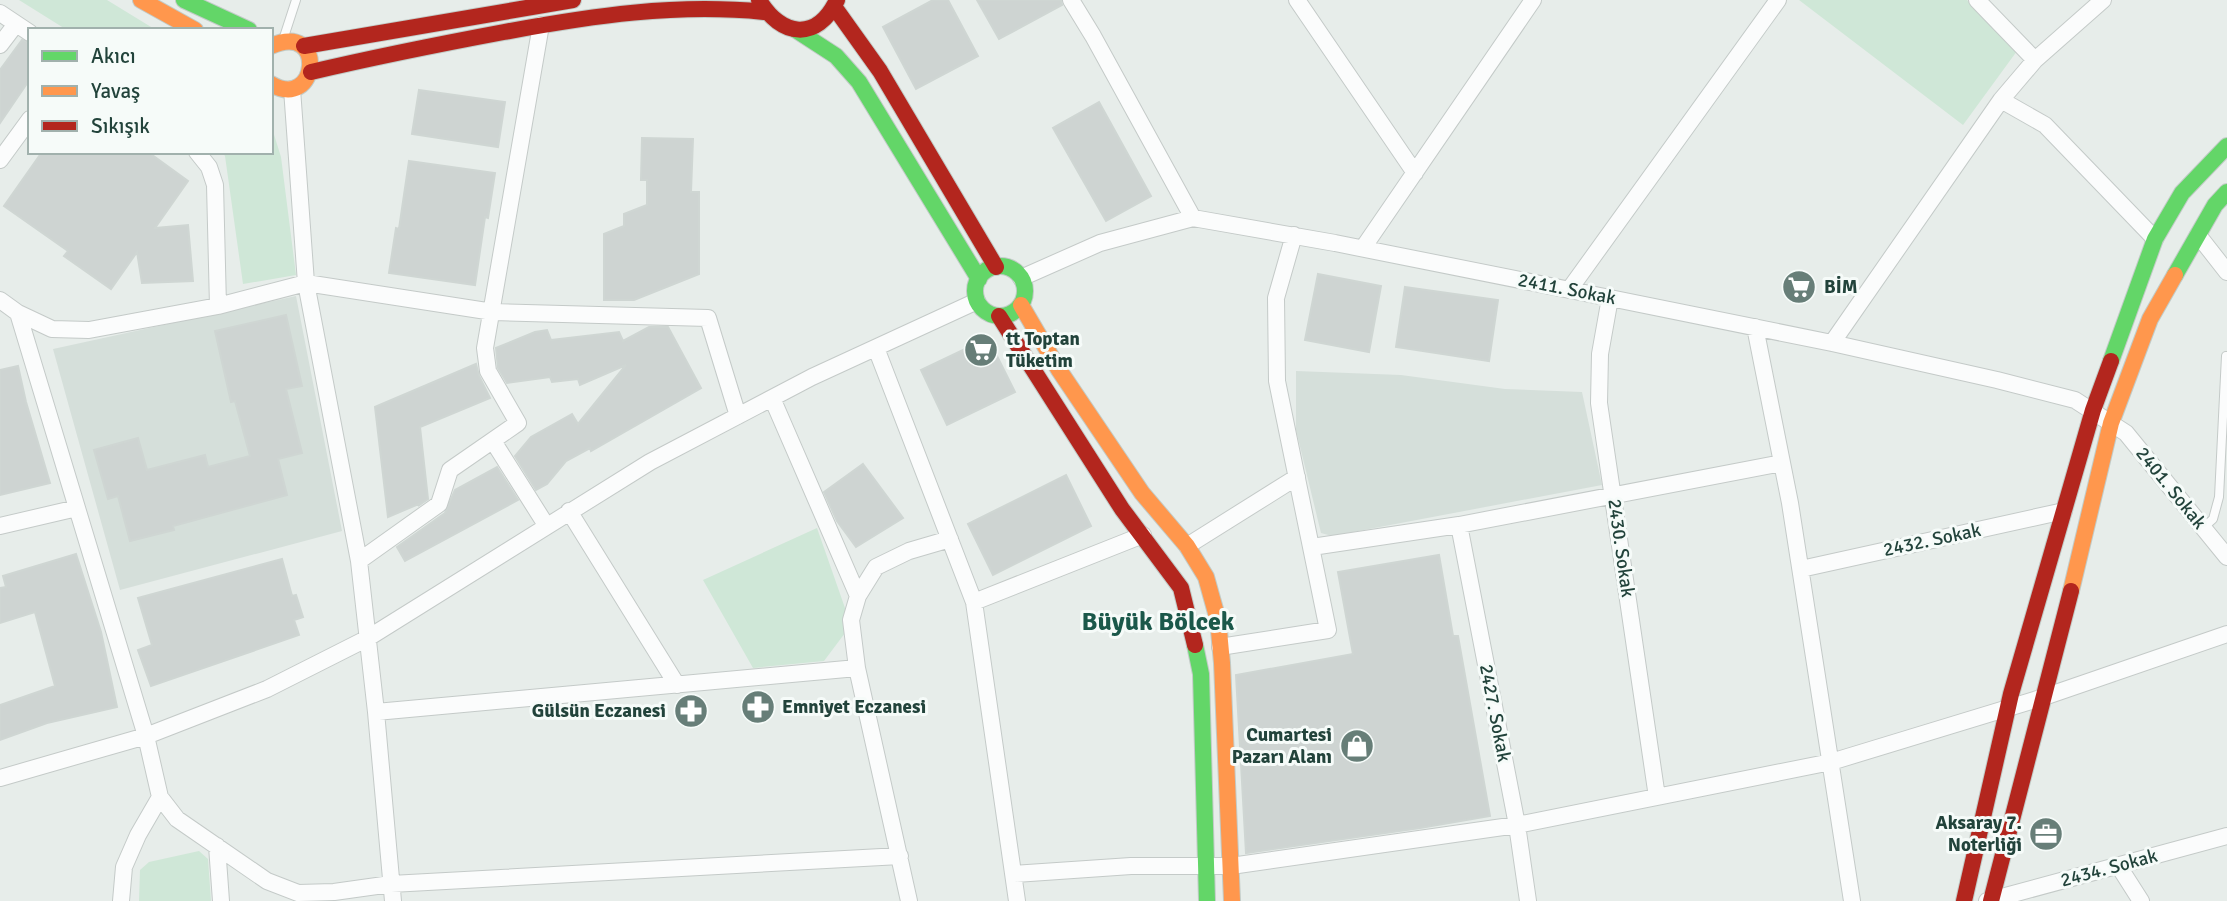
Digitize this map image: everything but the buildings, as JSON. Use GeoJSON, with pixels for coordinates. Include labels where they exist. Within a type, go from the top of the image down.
{"type":"FeatureCollection","features":[{"type":"Feature","properties":{"kind":"main road"},"geometry":{"type":"LineString","coordinates":[[141,0],[191,28]]}},
{"type":"Feature","properties":{"kind":"main road"},"geometry":{"type":"LineString","coordinates":[[184,0],[244,28]]}},
{"type":"Feature","properties":{"kind":"main road"},"geometry":{"type":"LineString","coordinates":[[275,42],[291,40],[304,46],[573,0]]}},
{"type":"Feature","properties":{"kind":"main road"},"geometry":{"type":"LineString","coordinates":[[311,72],[428,46],[634,8],[761,6],[770,19],[785,28],[796,30],[809,29],[822,22],[836,4],[880,71],[996,267]]}},
{"type":"Feature","properties":{"kind":"main road"},"geometry":{"type":"LineString","coordinates":[[796,30],[836,56],[859,82],[979,279]]}},
{"type":"Feature","properties":{"kind":"main road"},"geometry":{"type":"LineString","coordinates":[[273,85],[292,89],[301,85],[311,72],[311,60],[304,46]]}},
{"type":"Feature","properties":{"kind":"main road"},"geometry":{"type":"LineString","coordinates":[[1964,901],[2008,708],[2093,411],[2155,239],[2182,192],[2227,146]]}},
{"type":"Feature","properties":{"kind":"main road"},"geometry":{"type":"LineString","coordinates":[[1990,901],[2044,697],[2111,423],[2150,318],[2215,205],[2227,192]]}},
{"type":"Feature","properties":{"kind":"main road"},"geometry":{"type":"LineString","coordinates":[[989,269],[1012,269],[1021,278],[1026,292],[1014,312],[999,316],[989,314],[978,301],[975,292],[979,279],[989,269]]}},
{"type":"Feature","properties":{"kind":"main road"},"geometry":{"type":"LineString","coordinates":[[1021,304],[1059,370],[1135,482],[1187,546],[1206,577],[1218,621],[1232,901]]}},
{"type":"Feature","properties":{"kind":"main road"},"geometry":{"type":"LineString","coordinates":[[999,316],[1122,509],[1181,588],[1201,674],[1207,901]]}},
{"type":"Feature","properties":{"kind":"street"},"geometry":{"type":"LineString","coordinates":[[1071,0],[1193,218]]}},
{"type":"Feature","properties":{"kind":"street"},"geometry":{"type":"LineString","coordinates":[[1297,0],[1415,173]]}},
{"type":"Feature","properties":{"kind":"street"},"geometry":{"type":"LineString","coordinates":[[1569,290],[1778,0]]}},
{"type":"Feature","properties":{"kind":"street"},"geometry":{"type":"LineString","coordinates":[[1978,0],[2035,60]]}},
{"type":"Feature","properties":{"kind":"street"},"geometry":{"type":"LineString","coordinates":[[1832,343],[2001,100],[2035,60],[2103,0]]}},
{"type":"Feature","properties":{"kind":"street"},"geometry":{"type":"LineString","coordinates":[[1363,248],[1526,4]]}},
{"type":"Feature","properties":{"kind":"street"},"geometry":{"type":"LineString","coordinates":[[0,13],[28,32]]}},
{"type":"Feature","properties":{"kind":"street"},"geometry":{"type":"LineString","coordinates":[[0,45],[16,24]]}},
{"type":"Feature","properties":{"kind":"street"},"geometry":{"type":"LineString","coordinates":[[359,561],[439,504],[450,470],[518,423],[488,371],[485,348],[541,25]]}},
{"type":"Feature","properties":{"kind":"street"},"geometry":{"type":"LineString","coordinates":[[292,89],[306,283],[359,561],[393,901]]}},
{"type":"Feature","properties":{"kind":"street"},"geometry":{"type":"LineString","coordinates":[[2001,100],[2045,125],[2155,239]]}},
{"type":"Feature","properties":{"kind":"street"},"geometry":{"type":"LineString","coordinates":[[0,160],[28,122]]}},
{"type":"Feature","properties":{"kind":"street"},"geometry":{"type":"LineString","coordinates":[[199,154],[209,167],[215,185],[219,306]]}},
{"type":"Feature","properties":{"kind":"street","name":"2411. Sokak"},"geometry":{"type":"LineString","coordinates":[[1021,278],[1100,243],[1193,218],[1363,248],[1832,343],[2075,400],[2111,423]]}},
{"type":"Feature","properties":{"kind":"street"},"geometry":{"type":"LineString","coordinates":[[2198,234],[2227,272]]}},
{"type":"Feature","properties":{"kind":"street"},"geometry":{"type":"LineString","coordinates":[[1220,648],[1328,629],[1277,381],[1276,299],[1294,236]]}},
{"type":"Feature","properties":{"kind":"street"},"geometry":{"type":"LineString","coordinates":[[0,300],[18,313],[52,329],[89,330],[219,306],[306,283],[493,312],[708,318],[738,416]]}},
{"type":"Feature","properties":{"kind":"street","name":"2430. Sokak"},"geometry":{"type":"LineString","coordinates":[[1610,298],[1600,354],[1599,403],[1657,797]]}},
{"type":"Feature","properties":{"kind":"street"},"geometry":{"type":"LineString","coordinates":[[0,778],[146,736],[267,689],[368,638],[650,462],[772,398],[978,301]]}},
{"type":"Feature","properties":{"kind":"street"},"geometry":{"type":"LineString","coordinates":[[18,313],[146,736],[160,797],[177,819],[268,881],[298,893],[334,892],[391,884],[900,856]]}},
{"type":"Feature","properties":{"kind":"street"},"geometry":{"type":"LineString","coordinates":[[1755,327],[1801,569],[1852,901]]}},
{"type":"Feature","properties":{"kind":"street"},"geometry":{"type":"LineString","coordinates":[[876,348],[974,603],[1017,901]]}},
{"type":"Feature","properties":{"kind":"street"},"geometry":{"type":"LineString","coordinates":[[772,398],[858,596]]}},
{"type":"Feature","properties":{"kind":"street","name":"2401. Sokak"},"geometry":{"type":"LineString","coordinates":[[2111,423],[2126,433],[2227,557]]}},
{"type":"Feature","properties":{"kind":"street"},"geometry":{"type":"LineString","coordinates":[[493,440],[546,526]]}},
{"type":"Feature","properties":{"kind":"street"},"geometry":{"type":"LineString","coordinates":[[1312,547],[1459,525],[1782,463]]}},
{"type":"Feature","properties":{"kind":"street"},"geometry":{"type":"LineString","coordinates":[[1187,546],[1297,477]]}},
{"type":"Feature","properties":{"kind":"street"},"geometry":{"type":"LineString","coordinates":[[0,526],[77,508]]}},
{"type":"Feature","properties":{"kind":"street"},"geometry":{"type":"LineString","coordinates":[[569,511],[677,685]]}},
{"type":"Feature","properties":{"kind":"street","name":"2432. Sokak"},"geometry":{"type":"LineString","coordinates":[[1801,569],[2064,511]]}},
{"type":"Feature","properties":{"kind":"street","name":"2427. Sokak"},"geometry":{"type":"LineString","coordinates":[[1459,525],[1517,825],[1528,901]]}},
{"type":"Feature","properties":{"kind":"street"},"geometry":{"type":"LineString","coordinates":[[974,603],[1143,535]]}},
{"type":"Feature","properties":{"kind":"street"},"geometry":{"type":"LineString","coordinates":[[909,901],[857,668],[851,620],[858,596],[876,567],[909,551],[950,539]]}},
{"type":"Feature","properties":{"kind":"street"},"geometry":{"type":"LineString","coordinates":[[1014,874],[1131,866],[1231,866],[1517,825],[1831,762],[2044,697],[2227,634]]}},
{"type":"Feature","properties":{"kind":"street"},"geometry":{"type":"LineString","coordinates":[[376,712],[857,668]]}},
{"type":"Feature","properties":{"kind":"street"},"geometry":{"type":"LineString","coordinates":[[121,901],[124,867],[138,835],[160,797]]}},
{"type":"Feature","properties":{"kind":"street","name":"2434. Sokak"},"geometry":{"type":"LineString","coordinates":[[1990,901],[2227,836]]}},
{"type":"Feature","properties":{"kind":"street"},"geometry":{"type":"LineString","coordinates":[[217,846],[221,901]]}},
{"type":"Feature","properties":{"kind":"street"},"geometry":{"type":"LineString","coordinates":[[2118,865],[2140,901]]}},
{"type":"Feature","properties":{"kind":"lane"},"geometry":{"type":"LineString","coordinates":[[275,42],[296,0]]}},
{"type":"Feature","properties":{"kind":"lane"},"geometry":{"type":"LineString","coordinates":[[2203,528],[2213,519],[2219,497],[2226,356]]}},
{"type":"Feature","properties":{"kind":"shaded area"},"geometry":{"type":"Polygon","coordinates":[[[296,296],[342,531],[120,590],[53,349],[296,296]]]}},
{"type":"Feature","properties":{"kind":"shaded area"},"geometry":{"type":"Polygon","coordinates":[[[1296,371],[1401,375],[1505,389],[1582,392],[1602,485],[1332,536],[1321,533],[1296,430],[1296,371]]]}},
{"type":"Feature","properties":{"kind":"green space"},"geometry":{"type":"Polygon","coordinates":[[[19,0],[107,0],[153,28],[64,28],[19,0]]]}},
{"type":"Feature","properties":{"kind":"green space"},"geometry":{"type":"Polygon","coordinates":[[[1799,0],[1967,0],[2017,51],[1963,125],[1799,0]]]}},
{"type":"Feature","properties":{"kind":"green space"},"geometry":{"type":"Polygon","coordinates":[[[273,131],[281,157],[296,275],[243,284],[224,154],[273,154],[273,131]]]}},
{"type":"Feature","properties":{"kind":"green space"},"geometry":{"type":"Polygon","coordinates":[[[817,528],[845,608],[845,633],[824,661],[753,668],[703,580],[817,528]]]}},
{"type":"Feature","properties":{"kind":"green space"},"geometry":{"type":"Polygon","coordinates":[[[199,851],[208,859],[211,901],[139,901],[140,870],[149,862],[199,851]]]}},
{"type":"Feature","properties":{"kind":"traffic: fast"},"geometry":{"type":"LineString","coordinates":[[184,0],[245,28]]}},
{"type":"Feature","properties":{"kind":"traffic: fast"},"geometry":{"type":"LineString","coordinates":[[796,30],[836,56],[859,82],[979,279]]}},
{"type":"Feature","properties":{"kind":"traffic: fast"},"geometry":{"type":"LineString","coordinates":[[2111,361],[2155,239],[2182,193],[2227,146]]}},
{"type":"Feature","properties":{"kind":"traffic: fast"},"geometry":{"type":"LineString","coordinates":[[2175,275],[2215,205],[2227,192]]}},
{"type":"Feature","properties":{"kind":"traffic: fast"},"geometry":{"type":"LineString","coordinates":[[1000,266],[1017,274],[1025,291],[1017,308],[1000,316],[983,308],[975,291],[983,274],[1000,266]]}},
{"type":"Feature","properties":{"kind":"traffic: fast"},"geometry":{"type":"LineString","coordinates":[[1195,645],[1201,674],[1207,901]]}},
{"type":"Feature","properties":{"kind":"traffic: slow"},"geometry":{"type":"LineString","coordinates":[[141,0],[191,28]]}},
{"type":"Feature","properties":{"kind":"traffic: slow"},"geometry":{"type":"LineString","coordinates":[[273,46],[289,42],[302,45],[308,54],[310,66],[307,78],[299,86],[287,89],[273,85]]}},
{"type":"Feature","properties":{"kind":"traffic: slow"},"geometry":{"type":"LineString","coordinates":[[2071,591],[2111,423],[2150,319],[2175,275]]}},
{"type":"Feature","properties":{"kind":"traffic: slow"},"geometry":{"type":"LineString","coordinates":[[1021,305],[1059,370],[1142,493],[1187,546],[1206,577],[1218,620],[1222,663],[1232,901]]}},
{"type":"Feature","properties":{"kind":"traffic: jam"},"geometry":{"type":"LineString","coordinates":[[304,46],[573,0]]}},
{"type":"Feature","properties":{"kind":"traffic: jam"},"geometry":{"type":"LineString","coordinates":[[759,0],[778,22],[799,30],[819,23],[829,14],[837,0]]}},
{"type":"Feature","properties":{"kind":"traffic: jam"},"geometry":{"type":"LineString","coordinates":[[835,8],[880,71],[996,267]]}},
{"type":"Feature","properties":{"kind":"traffic: jam"},"geometry":{"type":"LineString","coordinates":[[311,72],[480,37],[601,16],[698,9],[764,12]]}},
{"type":"Feature","properties":{"kind":"traffic: jam"},"geometry":{"type":"LineString","coordinates":[[999,316],[1122,509],[1181,588],[1195,645]]}},
{"type":"Feature","properties":{"kind":"traffic: jam"},"geometry":{"type":"LineString","coordinates":[[1964,901],[2011,694],[2093,410],[2111,361]]}},
{"type":"Feature","properties":{"kind":"traffic: jam"},"geometry":{"type":"LineString","coordinates":[[1991,901],[2071,591]]}},
{"type":"Feature","properties":{"kind":"place","name":"BİM"},"geometry":{"type":"Point","coordinates":[1799,287]}},
{"type":"Feature","properties":{"kind":"place","name":"tt Toptan Tüketim"},"geometry":{"type":"Point","coordinates":[981,350]}},
{"type":"Feature","properties":{"kind":"place","name":"Emniyet Eczanesi"},"geometry":{"type":"Point","coordinates":[758,707]}},
{"type":"Feature","properties":{"kind":"place","name":"Gülsün Eczanesi"},"geometry":{"type":"Point","coordinates":[691,711]}},
{"type":"Feature","properties":{"kind":"place","name":"Cumartesi Pazarı Alanı"},"geometry":{"type":"Point","coordinates":[1357,746]}},
{"type":"Feature","properties":{"kind":"place","name":"Aksaray 7. Noterliği"},"geometry":{"type":"Point","coordinates":[2046,834]}},
{"type":"Feature","properties":{"kind":"district","name":"Büyük Bölcek"},"geometry":{"type":"Point","coordinates":[1158,622]}}]}
